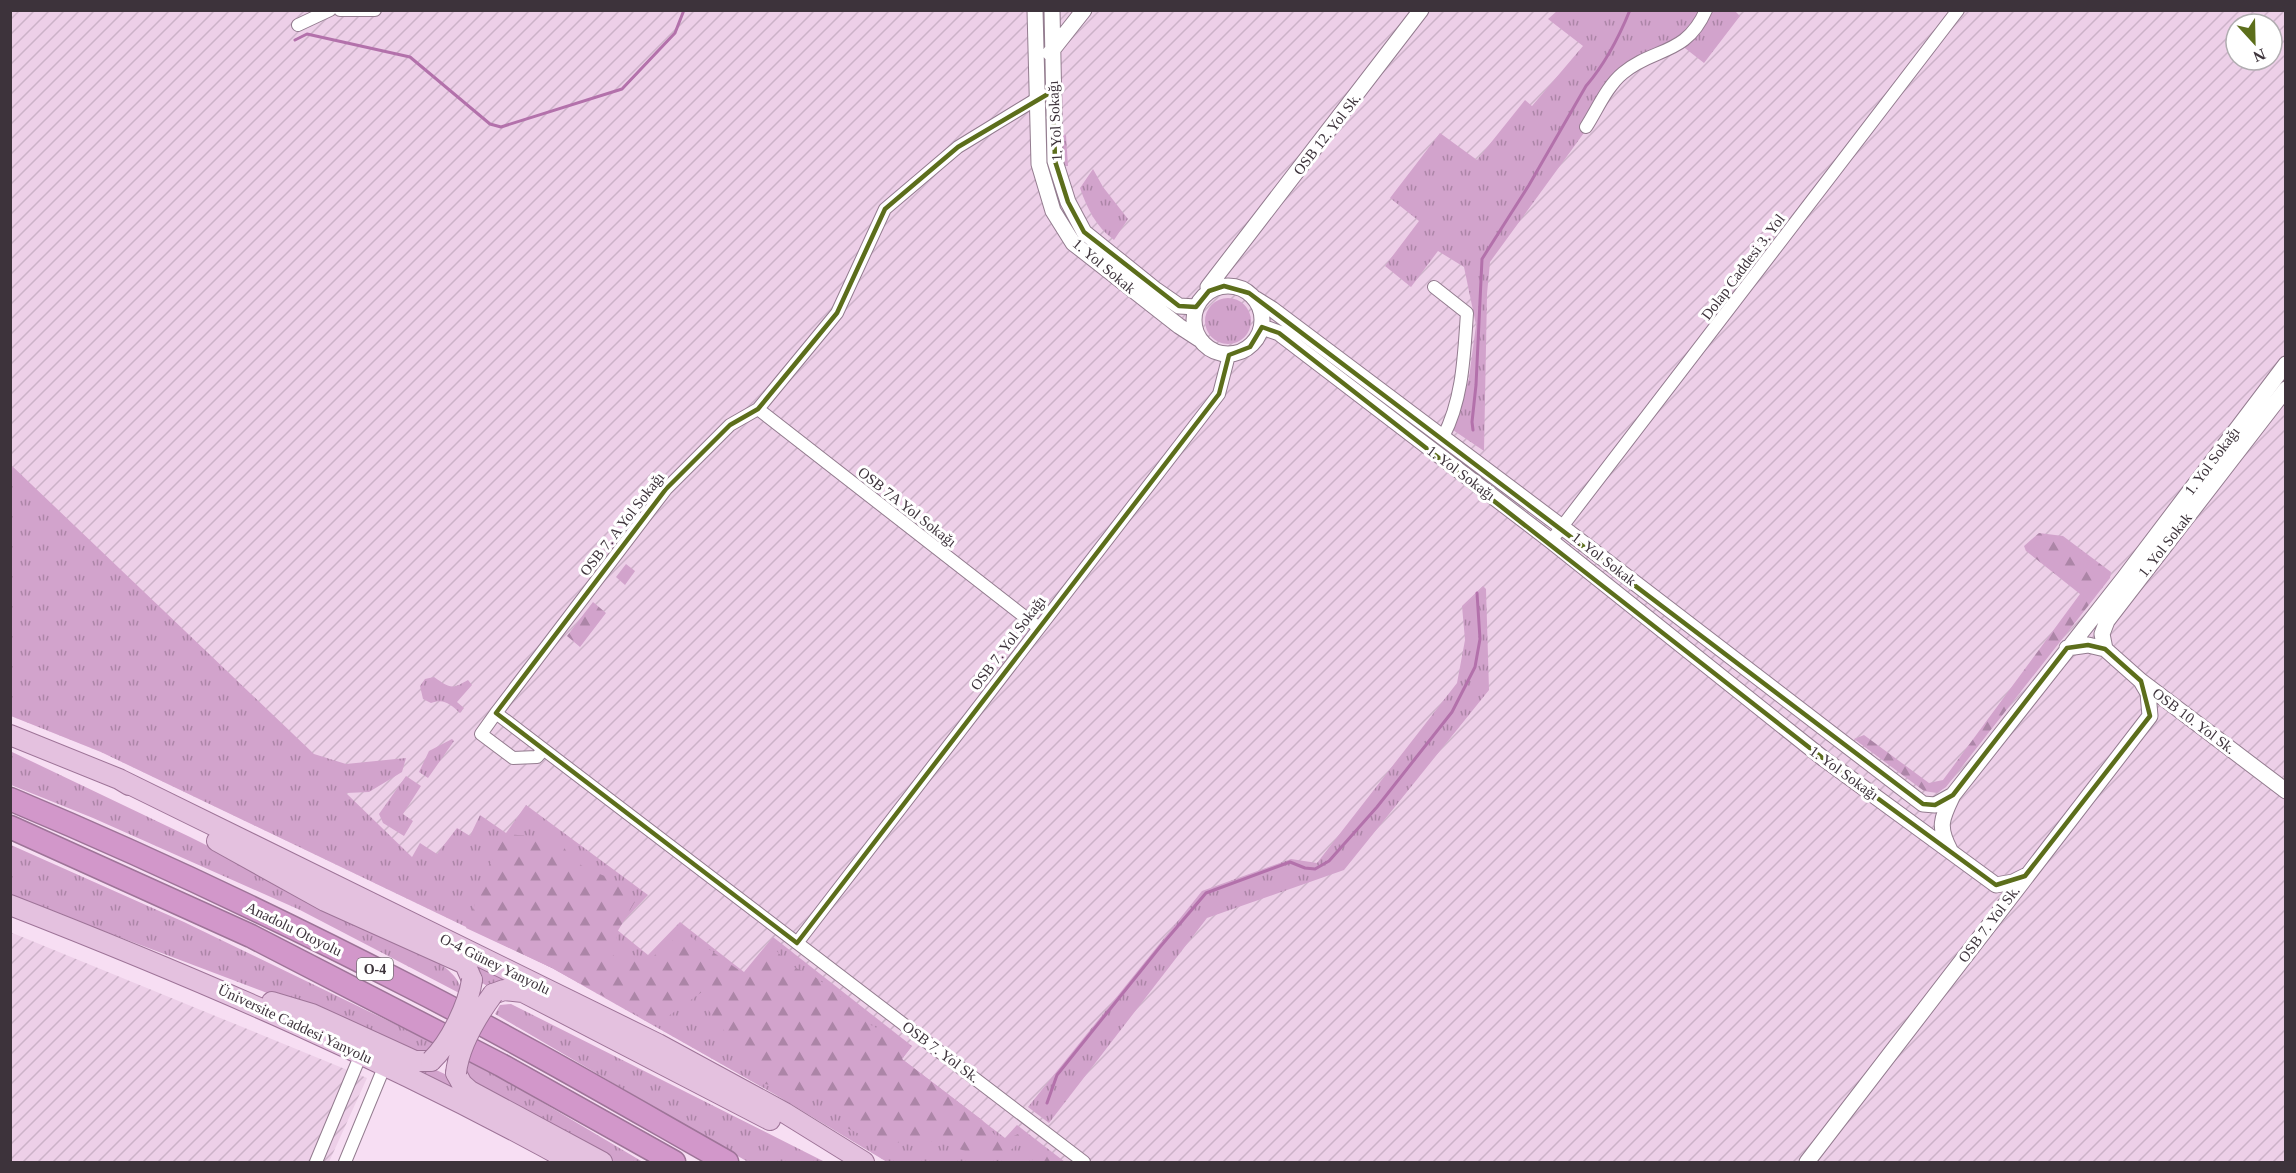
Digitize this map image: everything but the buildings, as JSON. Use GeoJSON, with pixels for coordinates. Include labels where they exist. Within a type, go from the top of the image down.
{"type":"FeatureCollection","features":[{"type":"Feature","properties":{"kind":"highway","name":"Anadolu Otoyolu"},"geometry":{"type":"LineString","coordinates":[[10,799],[117,844],[410,986],[547,1060],[727,1162]]}},
{"type":"Feature","properties":{"kind":"highway","name":"Anadolu Otoyolu"},"geometry":{"type":"LineString","coordinates":[[10,826],[251,936],[501,1065],[674,1162]]}},
{"type":"Feature","properties":{"kind":"main road"},"geometry":{"type":"LineString","coordinates":[[10,735],[119,779],[213,839],[325,902],[465,964],[472,980],[470,995],[442,1050],[430,1061],[415,1061],[312,1014],[192,978]]}},
{"type":"Feature","properties":{"kind":"main road","name":"O-4 Güney Yanyolu"},"geometry":{"type":"LineString","coordinates":[[119,779],[658,1044],[785,1113],[864,1162]]}},
{"type":"Feature","properties":{"kind":"main road","name":"Üniversite Caddesi Yanyolu"},"geometry":{"type":"LineString","coordinates":[[10,904],[192,978],[385,1065],[572,1162]]}},
{"type":"Feature","properties":{"kind":"main road"},"geometry":{"type":"LineString","coordinates":[[602,1162],[470,1091],[462,1084],[456,1073],[458,1059],[493,994],[504,990],[523,992],[853,1162]]}},
{"type":"Feature","properties":{"kind":"street"},"geometry":{"type":"LineString","coordinates":[[298,25],[330,10]]}},
{"type":"Feature","properties":{"kind":"street"},"geometry":{"type":"LineString","coordinates":[[340,10],[349,12],[375,10]]}},
{"type":"Feature","properties":{"kind":"street","name":"1. Yol Sokak"},"geometry":{"type":"LineString","coordinates":[[1035,10],[1039,164],[1053,211],[1073,243],[1199,339]]}},
{"type":"Feature","properties":{"kind":"street","name":"1. Yol Sokağı"},"geometry":{"type":"LineString","coordinates":[[1053,10],[1055,161],[1068,202],[1084,232],[1179,306],[1196,307]]}},
{"type":"Feature","properties":{"kind":"street"},"geometry":{"type":"LineString","coordinates":[[1036,62],[1053,51],[1084,10]]}},
{"type":"Feature","properties":{"kind":"street","name":"OSB 12. Yol Sk."},"geometry":{"type":"LineString","coordinates":[[1209,291],[1208,287],[1421,10]]}},
{"type":"Feature","properties":{"kind":"street"},"geometry":{"type":"LineString","coordinates":[[1586,127],[1618,77],[1626,70],[1683,41],[1701,22],[1706,10]]}},
{"type":"Feature","properties":{"kind":"street","name":"Dolap Caddesi 3. Yol"},"geometry":{"type":"LineString","coordinates":[[1551,541],[1958,10]]}},
{"type":"Feature","properties":{"kind":"street","name":"OSB 7. A Yol Sokağı"},"geometry":{"type":"LineString","coordinates":[[543,750],[537,757],[513,758],[481,734],[666,489],[730,425],[758,410],[837,313],[885,209],[958,147],[1037,98],[1053,91]]}},
{"type":"Feature","properties":{"kind":"street"},"geometry":{"type":"LineString","coordinates":[[1232,257],[1232,286]]}},
{"type":"Feature","properties":{"kind":"street"},"geometry":{"type":"LineString","coordinates":[[1232,286],[1241,288],[1256,299],[1263,317],[1262,327],[1258,338],[1250,346],[1229,355],[1207,348],[1199,339],[1194,329],[1193,318],[1196,307],[1209,291],[1232,286]]}},
{"type":"Feature","properties":{"kind":"street"},"geometry":{"type":"LineString","coordinates":[[1434,287],[1467,313],[1463,376],[1443,437]]}},
{"type":"Feature","properties":{"kind":"street","name":"1. Yol Sokak"},"geometry":{"type":"LineString","coordinates":[[1256,299],[1562,527],[1923,804],[1935,806],[1953,795]]}},
{"type":"Feature","properties":{"kind":"street","name":"1. Yol Sokağı"},"geometry":{"type":"LineString","coordinates":[[1262,327],[1279,333],[1551,541],[1824,759],[1950,850]]}},
{"type":"Feature","properties":{"kind":"street","name":"OSB 7. Yol Sokağı"},"geometry":{"type":"LineString","coordinates":[[797,943],[1219,394],[1229,355]]}},
{"type":"Feature","properties":{"kind":"street","name":"1. Yol Sokağı"},"geometry":{"type":"LineString","coordinates":[[1950,850],[1942,836],[1942,819],[1953,795],[2067,648],[2129,581],[2286,364]]}},
{"type":"Feature","properties":{"kind":"street","name":"1. Yol Sokak"},"geometry":{"type":"LineString","coordinates":[[2105,649],[2102,634],[2129,581],[2286,389]]}},
{"type":"Feature","properties":{"kind":"street","name":"OSB 7A Yol Sokağı"},"geometry":{"type":"LineString","coordinates":[[758,410],[1039,628]]}},
{"type":"Feature","properties":{"kind":"street"},"geometry":{"type":"LineString","coordinates":[[2067,648],[2088,645],[2105,649]]}},
{"type":"Feature","properties":{"kind":"street","name":"OSB 10. Yol Sk."},"geometry":{"type":"LineString","coordinates":[[2105,649],[2141,681],[2286,790]]}},
{"type":"Feature","properties":{"kind":"street"},"geometry":{"type":"LineString","coordinates":[[2141,681],[2148,693],[2150,716],[2172,714],[2188,717]]}},
{"type":"Feature","properties":{"kind":"street"},"geometry":{"type":"LineString","coordinates":[[496,713],[797,943]]}},
{"type":"Feature","properties":{"kind":"street","name":"OSB 7. Yol Sk."},"geometry":{"type":"LineString","coordinates":[[1807,1162],[2150,716]]}},
{"type":"Feature","properties":{"kind":"street"},"geometry":{"type":"LineString","coordinates":[[1950,850],[1996,885],[2000,895],[2000,911]]}},
{"type":"Feature","properties":{"kind":"street"},"geometry":{"type":"LineString","coordinates":[[1996,885],[2013,882],[2025,876]]}},
{"type":"Feature","properties":{"kind":"street","name":"OSB 7. Yol Sk."},"geometry":{"type":"LineString","coordinates":[[797,943],[1084,1162]]}},
{"type":"Feature","properties":{"kind":"street"},"geometry":{"type":"LineString","coordinates":[[316,1162],[361,1054]]}},
{"type":"Feature","properties":{"kind":"street"},"geometry":{"type":"LineString","coordinates":[[345,1162],[385,1065]]}},
{"type":"Feature","properties":{"kind":"highlighted area"},"geometry":{"type":"Polygon","coordinates":[[[1053,91],[1055,161],[1068,202],[1084,232],[1179,306],[1196,307],[1209,291],[1224,286],[1249,293],[1923,804],[1935,805],[1953,795],[2067,648],[2088,645],[2105,649],[2141,681],[2150,716],[2025,876],[1996,885],[1824,759],[1279,333],[1262,327],[1250,347],[1229,355],[1219,394],[797,943],[496,713],[666,489],[730,425],[758,409],[837,313],[885,209],[958,147],[1053,91]]]}},
{"type":"Feature","properties":{"kind":"shaded area"},"geometry":{"type":"Polygon","coordinates":[[[10,11],[2285,11],[2285,1162],[887,1162],[776,1095],[552,968],[101,752],[11,716],[10,11]]]}},
{"type":"Feature","properties":{"kind":"shaded area"},"geometry":{"type":"Polygon","coordinates":[[[10,932],[367,1078],[329,1162],[11,1162],[10,932]]]}},
{"type":"Feature","properties":{"kind":"green space"},"geometry":{"type":"Polygon","coordinates":[[[1734,10],[1740,16],[1704,63],[1681,45],[1629,71],[1490,262],[1487,294],[1484,451],[1453,430],[1469,378],[1476,325],[1464,267],[1438,251],[1411,287],[1385,266],[1419,221],[1390,198],[1440,133],[1477,160],[1525,100],[1532,106],[1583,46],[1548,19],[1557,11],[1734,10]]]}},
{"type":"Feature","properties":{"kind":"green space"},"geometry":{"type":"Polygon","coordinates":[[[1061,135],[1066,135],[1068,166],[1064,166],[1061,135]]]}},
{"type":"Feature","properties":{"kind":"green space"},"geometry":{"type":"Polygon","coordinates":[[[1093,169],[1103,187],[1128,219],[1114,240],[1093,217],[1080,188],[1093,169]]]}},
{"type":"Feature","properties":{"kind":"green space"},"geometry":{"type":"Polygon","coordinates":[[[1228,298],[1244,305],[1251,321],[1244,337],[1228,344],[1212,337],[1205,321],[1212,305],[1228,298]]]}},
{"type":"Feature","properties":{"kind":"green space"},"geometry":{"type":"Polygon","coordinates":[[[10,464],[314,754],[346,764],[406,758],[402,772],[369,792],[346,793],[412,857],[420,843],[437,854],[457,828],[470,836],[480,815],[506,833],[526,805],[648,895],[616,929],[648,955],[680,922],[744,972],[773,937],[912,1046],[902,1059],[1005,1138],[1017,1125],[1065,1162],[887,1162],[776,1095],[552,968],[101,752],[11,716],[10,464]]]}},
{"type":"Feature","properties":{"kind":"green space"},"geometry":{"type":"Polygon","coordinates":[[[2039,533],[2063,536],[2111,572],[2110,578],[1946,787],[1937,793],[1924,791],[1854,739],[1864,735],[1929,783],[1943,780],[2080,594],[2026,551],[2024,546],[2039,533]]]}},
{"type":"Feature","properties":{"kind":"green space"},"geometry":{"type":"Polygon","coordinates":[[[626,564],[635,571],[625,585],[616,577],[626,564]]]}},
{"type":"Feature","properties":{"kind":"green space"},"geometry":{"type":"Polygon","coordinates":[[[1483,586],[1486,589],[1489,690],[1344,870],[1207,918],[1049,1123],[1028,1107],[1202,891],[1291,859],[1317,863],[1457,683],[1465,640],[1462,606],[1483,586]]]}},
{"type":"Feature","properties":{"kind":"green space"},"geometry":{"type":"Polygon","coordinates":[[[593,602],[606,613],[580,647],[567,636],[593,602]]]}},
{"type":"Feature","properties":{"kind":"green space"},"geometry":{"type":"Polygon","coordinates":[[[434,677],[451,686],[468,680],[472,685],[457,702],[464,708],[460,713],[447,703],[440,701],[431,703],[423,699],[420,686],[425,679],[434,677]]]}},
{"type":"Feature","properties":{"kind":"green space"},"geometry":{"type":"Polygon","coordinates":[[[452,739],[454,741],[428,778],[419,772],[429,751],[452,739]]]}},
{"type":"Feature","properties":{"kind":"green space"},"geometry":{"type":"Polygon","coordinates":[[[10,751],[190,837],[430,957],[455,977],[463,995],[300,910],[93,818],[11,785],[10,751]]]}},
{"type":"Feature","properties":{"kind":"green space"},"geometry":{"type":"Polygon","coordinates":[[[406,776],[421,786],[403,814],[413,821],[404,836],[383,823],[379,814],[406,776]]]}},
{"type":"Feature","properties":{"kind":"green space"},"geometry":{"type":"Polygon","coordinates":[[[506,834],[558,838],[575,861],[614,880],[629,891],[636,900],[616,934],[618,944],[609,949],[619,963],[629,954],[649,960],[678,936],[688,935],[749,977],[755,973],[761,959],[775,949],[789,965],[814,976],[857,1009],[867,1023],[912,1046],[902,1059],[982,1120],[1001,1142],[1018,1134],[1023,1140],[998,1160],[927,1141],[900,1142],[888,1148],[843,1126],[837,1098],[765,1084],[706,1007],[706,989],[656,1025],[552,968],[466,928],[472,915],[481,880],[506,834]]]}},
{"type":"Feature","properties":{"kind":"green space"},"geometry":{"type":"Polygon","coordinates":[[[11,845],[184,922],[432,1042],[435,1045],[433,1051],[418,1054],[262,991],[11,896],[11,845]]]}},
{"type":"Feature","properties":{"kind":"green space"},"geometry":{"type":"Polygon","coordinates":[[[469,957],[513,982],[487,986],[478,980],[469,957]]]}},
{"type":"Feature","properties":{"kind":"green space"},"geometry":{"type":"Polygon","coordinates":[[[511,1004],[825,1162],[748,1162],[495,1014],[500,1005],[511,1004]]]}},
{"type":"Feature","properties":{"kind":"green space"},"geometry":{"type":"Polygon","coordinates":[[[469,1059],[643,1162],[606,1162],[471,1082],[466,1068],[469,1059]]]}},
{"type":"Feature","properties":{"kind":"green space"},"geometry":{"type":"Polygon","coordinates":[[[434,1069],[449,1076],[456,1092],[416,1071],[434,1069]]]}},
{"type":"Feature","properties":{"kind":"green space"},"geometry":{"type":"Polygon","coordinates":[[[1039,1150],[1058,1162],[1031,1162],[1039,1150]]]}},
{"type":"Feature","properties":{"kind":"waterway"},"geometry":{"type":"LineString","coordinates":[[295,40],[307,34],[410,57],[490,124],[501,127],[622,89],[675,33],[684,10]]}},
{"type":"Feature","properties":{"kind":"waterway"},"geometry":{"type":"LineString","coordinates":[[1473,430],[1482,259],[1529,185],[1586,86],[1605,59],[1630,10]]}},
{"type":"Feature","properties":{"kind":"waterway"},"geometry":{"type":"LineString","coordinates":[[1047,1103],[1057,1075],[1206,893],[1290,862],[1315,869],[1329,861],[1377,807],[1452,712],[1475,667],[1480,639],[1477,593]]}}]}
